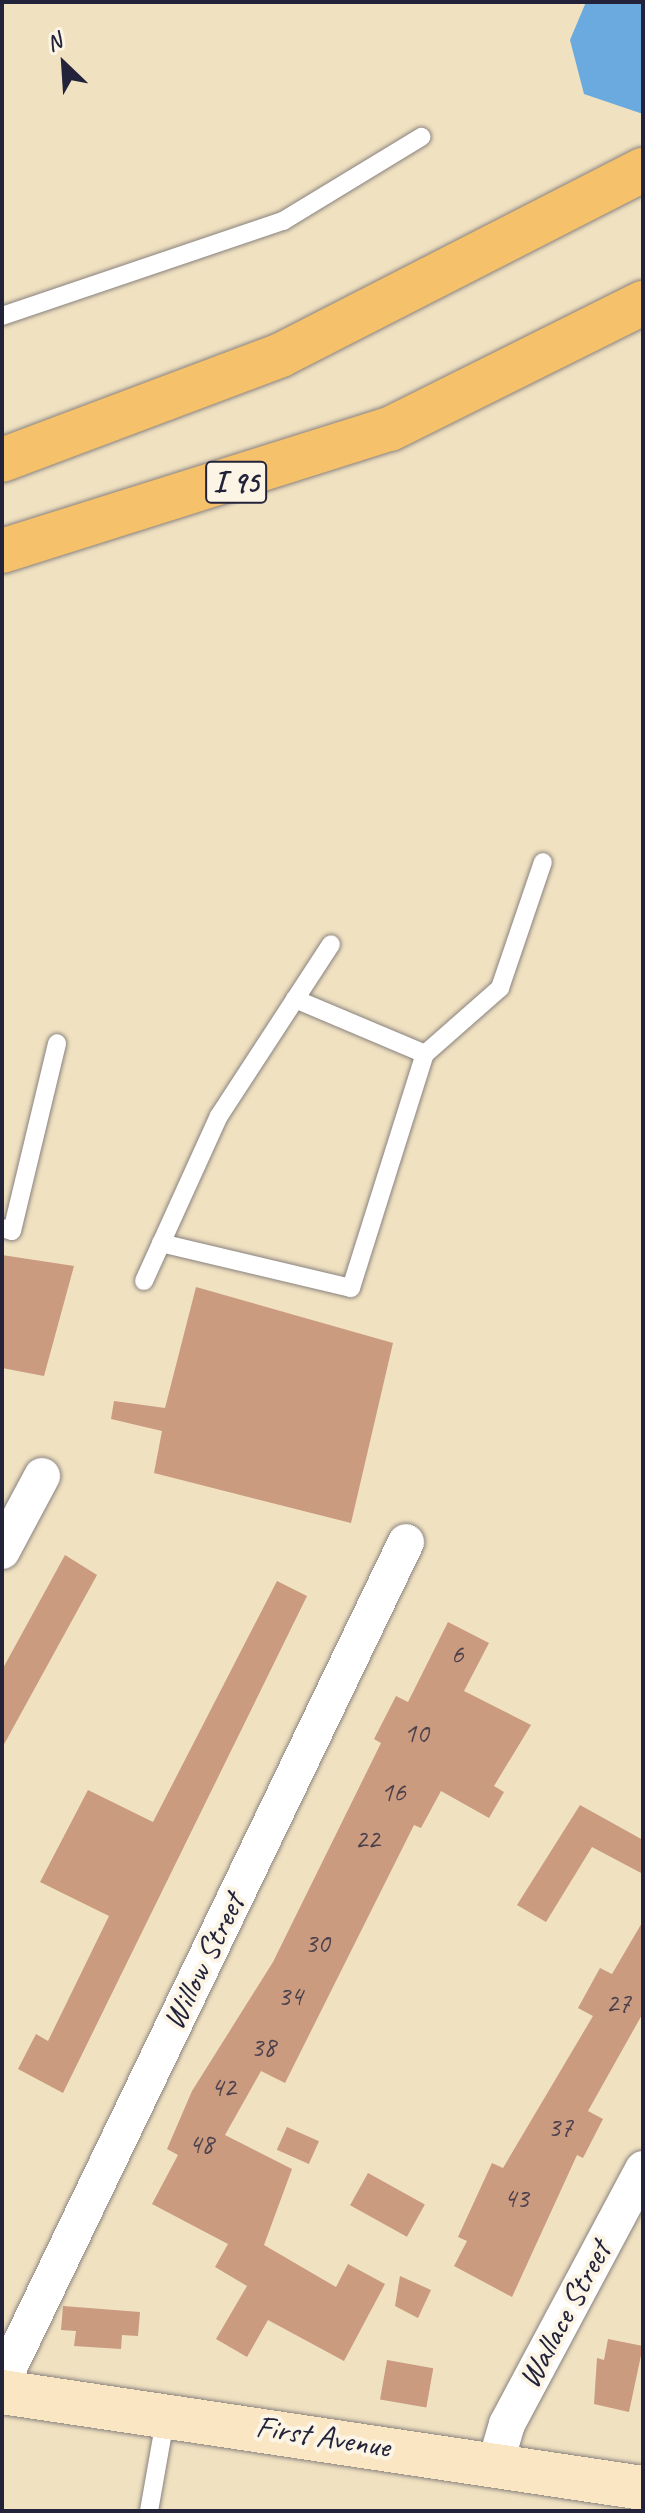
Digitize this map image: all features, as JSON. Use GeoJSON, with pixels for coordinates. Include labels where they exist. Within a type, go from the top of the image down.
{"type":"FeatureCollection","features":[{"type":"Feature","properties":{"kind":"highway"},"geometry":{"type":"LineString","coordinates":[[2,460],[180,397],[403,298],[643,170]]}},
{"type":"Feature","properties":{"kind":"highway","name":"I 95"},"geometry":{"type":"LineString","coordinates":[[2,551],[198,495],[390,429],[643,303]]}},
{"type":"Feature","properties":{"kind":"main road","name":"First Avenue"},"geometry":{"type":"LineString","coordinates":[[2,2392],[167,2412],[643,2488]]}},
{"type":"Feature","properties":{"kind":"street"},"geometry":{"type":"LineString","coordinates":[[2,1551],[42,1476]]}},
{"type":"Feature","properties":{"kind":"street","name":"Willow Street"},"geometry":{"type":"LineString","coordinates":[[2,2382],[406,1542]]}},
{"type":"Feature","properties":{"kind":"street","name":"Wallace Street"},"geometry":{"type":"LineString","coordinates":[[495,2465],[507,2424],[643,2169]]}},
{"type":"Feature","properties":{"kind":"lane"},"geometry":{"type":"LineString","coordinates":[[2,316],[283,221],[421,137]]}},
{"type":"Feature","properties":{"kind":"lane"},"geometry":{"type":"LineString","coordinates":[[161,1243],[351,1288],[425,1054],[500,988],[543,862]]}},
{"type":"Feature","properties":{"kind":"lane"},"geometry":{"type":"LineString","coordinates":[[144,1281],[219,1116],[331,944]]}},
{"type":"Feature","properties":{"kind":"lane"},"geometry":{"type":"LineString","coordinates":[[295,999],[425,1054]]}},
{"type":"Feature","properties":{"kind":"lane"},"geometry":{"type":"LineString","coordinates":[[2,1228],[12,1231],[57,1043]]}},
{"type":"Feature","properties":{"kind":"lane"},"geometry":{"type":"LineString","coordinates":[[149,2511],[167,2412]]}},
{"type":"Feature","properties":{"kind":"water"},"geometry":{"type":"Polygon","coordinates":[[[586,2],[643,2],[643,114],[584,94],[570,40],[586,2]]]}},
{"type":"Feature","properties":{"kind":"building"},"geometry":{"type":"Polygon","coordinates":[[[2,1255],[74,1266],[44,1376],[2,1368],[2,1255]]]}},
{"type":"Feature","properties":{"kind":"building"},"geometry":{"type":"Polygon","coordinates":[[[196,1287],[393,1343],[351,1523],[154,1473],[162,1431],[111,1419],[114,1401],[165,1408],[196,1287]]]}},
{"type":"Feature","properties":{"kind":"building"},"geometry":{"type":"Polygon","coordinates":[[[65,1555],[97,1575],[2,1748],[2,1670],[65,1555]]]}},
{"type":"Feature","properties":{"kind":"building"},"geometry":{"type":"Polygon","coordinates":[[[277,1581],[307,1596],[63,2093],[18,2069],[36,2034],[48,2041],[109,1916],[40,1882],[88,1790],[153,1822],[277,1581]]]}},
{"type":"Feature","properties":{"kind":"building"},"geometry":{"type":"Polygon","coordinates":[[[448,1622],[489,1643],[464,1691],[531,1725],[494,1786],[504,1792],[489,1818],[441,1791],[421,1828],[414,1825],[285,2083],[261,2071],[225,2135],[292,2169],[264,2245],[336,2287],[348,2264],[385,2284],[344,2361],[268,2320],[247,2357],[216,2339],[247,2286],[215,2267],[228,2244],[152,2204],[178,2155],[167,2149],[192,2091],[273,1962],[381,1743],[374,1739],[396,1696],[408,1702],[448,1622]]]}},
{"type":"Feature","properties":{"kind":"building"},"geometry":{"type":"Polygon","coordinates":[[[580,1805],[643,1840],[643,1874],[592,1847],[546,1922],[517,1905],[580,1805]]]}},
{"type":"Feature","properties":{"kind":"building"},"geometry":{"type":"Polygon","coordinates":[[[643,1921],[643,2013],[588,2111],[603,2119],[583,2158],[577,2155],[512,2297],[454,2266],[467,2241],[458,2237],[492,2163],[503,2168],[593,2016],[578,2008],[600,1968],[612,1974],[643,1921]]]}},
{"type":"Feature","properties":{"kind":"building"},"geometry":{"type":"Polygon","coordinates":[[[287,2127],[319,2141],[309,2164],[277,2150],[287,2127]]]}},
{"type":"Feature","properties":{"kind":"building"},"geometry":{"type":"Polygon","coordinates":[[[368,2173],[425,2205],[407,2237],[350,2205],[368,2173]]]}},
{"type":"Feature","properties":{"kind":"building"},"geometry":{"type":"Polygon","coordinates":[[[400,2276],[431,2290],[418,2318],[395,2306],[400,2276]]]}},
{"type":"Feature","properties":{"kind":"building"},"geometry":{"type":"Polygon","coordinates":[[[63,2306],[140,2312],[138,2336],[122,2335],[121,2349],[74,2346],[76,2331],[61,2330],[63,2306]]]}},
{"type":"Feature","properties":{"kind":"building"},"geometry":{"type":"Polygon","coordinates":[[[608,2339],[643,2346],[629,2412],[594,2404],[597,2358],[604,2360],[608,2339]]]}},
{"type":"Feature","properties":{"kind":"building"},"geometry":{"type":"Polygon","coordinates":[[[387,2360],[433,2368],[426,2408],[380,2399],[387,2360]]]}}]}
